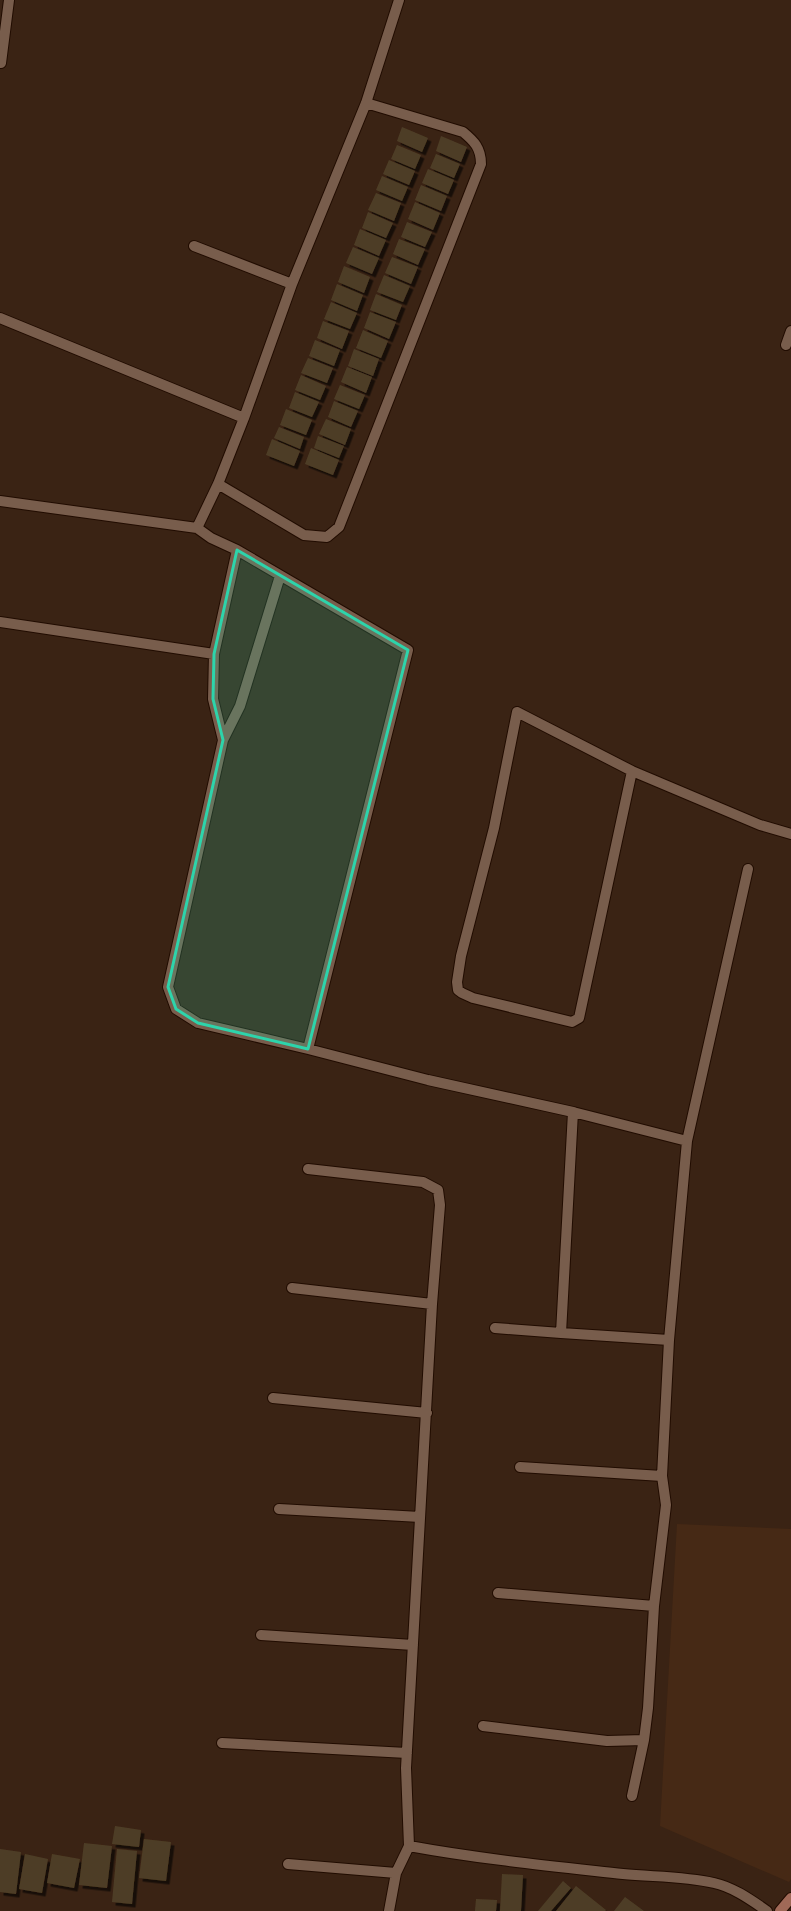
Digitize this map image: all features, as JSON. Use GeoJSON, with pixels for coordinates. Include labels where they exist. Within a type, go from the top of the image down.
{"type":"FeatureCollection","features":[{"type":"Feature","properties":{"kind":"street"},"geometry":{"type":"LineString","coordinates":[[1,64],[9,0]]}},
{"type":"Feature","properties":{"kind":"street"},"geometry":{"type":"LineString","coordinates":[[197,528],[218,484],[244,418],[292,284],[366,103],[399,0]]}},
{"type":"Feature","properties":{"kind":"street"},"geometry":{"type":"LineString","coordinates":[[218,484],[304,535],[327,536],[339,527],[481,164],[481,153],[475,142],[463,132],[366,103]]}},
{"type":"Feature","properties":{"kind":"street"},"geometry":{"type":"LineString","coordinates":[[194,246],[292,284]]}},
{"type":"Feature","properties":{"kind":"street"},"geometry":{"type":"LineString","coordinates":[[0,318],[244,418]]}},
{"type":"Feature","properties":{"kind":"street"},"geometry":{"type":"LineString","coordinates":[[786,345],[791,331]]}},
{"type":"Feature","properties":{"kind":"street"},"geometry":{"type":"LineString","coordinates":[[0,501],[197,528],[408,650],[308,1048]]}},
{"type":"Feature","properties":{"kind":"street"},"geometry":{"type":"LineString","coordinates":[[223,740],[213,699],[214,654],[237,550]]}},
{"type":"Feature","properties":{"kind":"street"},"geometry":{"type":"LineString","coordinates":[[280,576],[240,706],[223,740],[168,988],[176,1009],[198,1023],[308,1048],[428,1080],[573,1112],[687,1141]]}},
{"type":"Feature","properties":{"kind":"street"},"geometry":{"type":"LineString","coordinates":[[0,622],[214,654]]}},
{"type":"Feature","properties":{"kind":"street"},"geometry":{"type":"LineString","coordinates":[[632,771],[579,1018],[572,1022],[473,998],[458,990],[456,982],[461,956],[494,828],[517,712],[632,771],[760,825],[791,834]]}},
{"type":"Feature","properties":{"kind":"street"},"geometry":{"type":"LineString","coordinates":[[632,1796],[644,1740],[648,1708],[654,1606],[666,1505],[662,1476],[669,1340],[687,1141],[748,869]]}},
{"type":"Feature","properties":{"kind":"street"},"geometry":{"type":"LineString","coordinates":[[561,1333],[573,1112]]}},
{"type":"Feature","properties":{"kind":"street"},"geometry":{"type":"LineString","coordinates":[[308,1169],[423,1182],[438,1190],[440,1205],[432,1304],[407,1753],[409,1846],[396,1873],[389,1911]]}},
{"type":"Feature","properties":{"kind":"street"},"geometry":{"type":"LineString","coordinates":[[292,1288],[432,1304]]}},
{"type":"Feature","properties":{"kind":"street"},"geometry":{"type":"LineString","coordinates":[[495,1328],[669,1340]]}},
{"type":"Feature","properties":{"kind":"street"},"geometry":{"type":"LineString","coordinates":[[273,1398],[427,1413]]}},
{"type":"Feature","properties":{"kind":"street"},"geometry":{"type":"LineString","coordinates":[[520,1468],[662,1476]]}},
{"type":"Feature","properties":{"kind":"street"},"geometry":{"type":"LineString","coordinates":[[280,1509],[420,1517]]}},
{"type":"Feature","properties":{"kind":"street"},"geometry":{"type":"LineString","coordinates":[[498,1593],[654,1606]]}},
{"type":"Feature","properties":{"kind":"street"},"geometry":{"type":"LineString","coordinates":[[261,1635],[413,1645]]}},
{"type":"Feature","properties":{"kind":"street"},"geometry":{"type":"LineString","coordinates":[[484,1726],[607,1741],[644,1740]]}},
{"type":"Feature","properties":{"kind":"street"},"geometry":{"type":"LineString","coordinates":[[222,1743],[407,1753]]}},
{"type":"Feature","properties":{"kind":"street"},"geometry":{"type":"LineString","coordinates":[[409,1846],[459,1855],[627,1874],[692,1879],[715,1883],[736,1892],[767,1911]]}},
{"type":"Feature","properties":{"kind":"street"},"geometry":{"type":"LineString","coordinates":[[288,1864],[396,1873]]}},
{"type":"Feature","properties":{"kind":"street"},"geometry":{"type":"LineString","coordinates":[[780,1911],[791,1898]]}},
{"type":"Feature","properties":{"kind":"highlighted area"},"geometry":{"type":"Polygon","coordinates":[[[237,550],[408,650],[308,1049],[198,1023],[176,1009],[168,987],[223,740],[213,699],[214,654],[237,550]]]}},
{"type":"Feature","properties":{"kind":"shaded area"},"geometry":{"type":"Polygon","coordinates":[[[677,1524],[791,1529],[791,1879],[789,1882],[660,1826],[677,1524]]]}},
{"type":"Feature","properties":{"kind":"building"},"geometry":{"type":"Polygon","coordinates":[[[402,127],[428,138],[422,152],[397,141],[402,127]]]}},
{"type":"Feature","properties":{"kind":"building"},"geometry":{"type":"Polygon","coordinates":[[[441,136],[467,147],[461,162],[436,151],[441,136]]]}},
{"type":"Feature","properties":{"kind":"building"},"geometry":{"type":"Polygon","coordinates":[[[397,145],[421,155],[415,169],[391,159],[397,145]]]}},
{"type":"Feature","properties":{"kind":"building"},"geometry":{"type":"Polygon","coordinates":[[[436,154],[460,164],[454,178],[430,168],[436,154]]]}},
{"type":"Feature","properties":{"kind":"building"},"geometry":{"type":"Polygon","coordinates":[[[389,160],[415,171],[409,185],[383,174],[389,160]]]}},
{"type":"Feature","properties":{"kind":"building"},"geometry":{"type":"Polygon","coordinates":[[[428,169],[454,180],[448,194],[422,183],[428,169]]]}},
{"type":"Feature","properties":{"kind":"building"},"geometry":{"type":"Polygon","coordinates":[[[382,176],[408,187],[402,201],[376,190],[382,176]]]}},
{"type":"Feature","properties":{"kind":"building"},"geometry":{"type":"Polygon","coordinates":[[[421,185],[447,196],[441,211],[415,200],[421,185]]]}},
{"type":"Feature","properties":{"kind":"building"},"geometry":{"type":"Polygon","coordinates":[[[376,193],[401,203],[394,221],[368,210],[376,193]]]}},
{"type":"Feature","properties":{"kind":"building"},"geometry":{"type":"Polygon","coordinates":[[[415,202],[440,213],[433,230],[408,219],[415,202]]]}},
{"type":"Feature","properties":{"kind":"building"},"geometry":{"type":"Polygon","coordinates":[[[368,212],[393,223],[386,238],[362,228],[368,212]]]}},
{"type":"Feature","properties":{"kind":"building"},"geometry":{"type":"Polygon","coordinates":[[[407,222],[432,232],[425,247],[401,237],[407,222]]]}},
{"type":"Feature","properties":{"kind":"building"},"geometry":{"type":"Polygon","coordinates":[[[360,229],[386,240],[379,256],[354,245],[360,229]]]}},
{"type":"Feature","properties":{"kind":"building"},"geometry":{"type":"Polygon","coordinates":[[[399,239],[425,249],[418,265],[393,254],[399,239]]]}},
{"type":"Feature","properties":{"kind":"building"},"geometry":{"type":"Polygon","coordinates":[[[353,247],[379,258],[372,274],[346,263],[353,247]]]}},
{"type":"Feature","properties":{"kind":"building"},"geometry":{"type":"Polygon","coordinates":[[[392,257],[418,267],[411,284],[385,273],[392,257]]]}},
{"type":"Feature","properties":{"kind":"building"},"geometry":{"type":"Polygon","coordinates":[[[344,266],[370,277],[364,293],[338,282],[344,266]]]}},
{"type":"Feature","properties":{"kind":"building"},"geometry":{"type":"Polygon","coordinates":[[[384,275],[410,286],[403,302],[377,292],[384,275]]]}},
{"type":"Feature","properties":{"kind":"building"},"geometry":{"type":"Polygon","coordinates":[[[337,284],[363,295],[357,311],[331,300],[337,284]]]}},
{"type":"Feature","properties":{"kind":"building"},"geometry":{"type":"Polygon","coordinates":[[[376,294],[402,305],[396,320],[370,310],[376,294]]]}},
{"type":"Feature","properties":{"kind":"building"},"geometry":{"type":"Polygon","coordinates":[[[331,302],[357,313],[350,329],[324,319],[331,302]]]}},
{"type":"Feature","properties":{"kind":"building"},"geometry":{"type":"Polygon","coordinates":[[[370,312],[396,322],[389,339],[364,328],[370,312]]]}},
{"type":"Feature","properties":{"kind":"building"},"geometry":{"type":"Polygon","coordinates":[[[323,321],[349,331],[342,349],[317,338],[323,321]]]}},
{"type":"Feature","properties":{"kind":"building"},"geometry":{"type":"Polygon","coordinates":[[[363,330],[388,341],[381,358],[356,348],[363,330]]]}},
{"type":"Feature","properties":{"kind":"building"},"geometry":{"type":"Polygon","coordinates":[[[315,340],[340,350],[334,366],[309,356],[315,340]]]}},
{"type":"Feature","properties":{"kind":"building"},"geometry":{"type":"Polygon","coordinates":[[[354,349],[379,359],[373,376],[348,366],[354,349]]]}},
{"type":"Feature","properties":{"kind":"building"},"geometry":{"type":"Polygon","coordinates":[[[308,358],[333,368],[327,383],[301,373],[308,358]]]}},
{"type":"Feature","properties":{"kind":"building"},"geometry":{"type":"Polygon","coordinates":[[[347,367],[372,377],[366,393],[341,382],[347,367]]]}},
{"type":"Feature","properties":{"kind":"building"},"geometry":{"type":"Polygon","coordinates":[[[301,375],[326,386],[320,400],[295,390],[301,375]]]}},
{"type":"Feature","properties":{"kind":"building"},"geometry":{"type":"Polygon","coordinates":[[[340,385],[365,395],[359,409],[334,399],[340,385]]]}},
{"type":"Feature","properties":{"kind":"building"},"geometry":{"type":"Polygon","coordinates":[[[295,392],[319,402],[312,417],[289,408],[295,392]]]}},
{"type":"Feature","properties":{"kind":"building"},"geometry":{"type":"Polygon","coordinates":[[[334,401],[358,411],[351,427],[328,417],[334,401]]]}},
{"type":"Feature","properties":{"kind":"building"},"geometry":{"type":"Polygon","coordinates":[[[286,409],[312,420],[306,435],[280,425],[286,409]]]}},
{"type":"Feature","properties":{"kind":"building"},"geometry":{"type":"Polygon","coordinates":[[[326,419],[351,429],[345,445],[319,434],[326,419]]]}},
{"type":"Feature","properties":{"kind":"building"},"geometry":{"type":"Polygon","coordinates":[[[279,427],[304,437],[300,449],[274,438],[279,427]]]}},
{"type":"Feature","properties":{"kind":"building"},"geometry":{"type":"Polygon","coordinates":[[[318,436],[344,446],[339,458],[314,448],[318,436]]]}},
{"type":"Feature","properties":{"kind":"building"},"geometry":{"type":"Polygon","coordinates":[[[272,439],[300,451],[294,466],[266,455],[272,439]]]}},
{"type":"Feature","properties":{"kind":"building"},"geometry":{"type":"Polygon","coordinates":[[[311,448],[339,460],[333,475],[305,464],[311,448]]]}},
{"type":"Feature","properties":{"kind":"building"},"geometry":{"type":"Polygon","coordinates":[[[115,1826],[141,1830],[139,1847],[112,1844],[115,1826]]]}},
{"type":"Feature","properties":{"kind":"building"},"geometry":{"type":"Polygon","coordinates":[[[144,1839],[171,1842],[166,1881],[139,1878],[144,1839]]]}},
{"type":"Feature","properties":{"kind":"building"},"geometry":{"type":"Polygon","coordinates":[[[84,1843],[112,1846],[107,1888],[79,1885],[84,1843]]]}},
{"type":"Feature","properties":{"kind":"building"},"geometry":{"type":"Polygon","coordinates":[[[0,1849],[21,1852],[16,1894],[0,1892],[0,1849]]]}},
{"type":"Feature","properties":{"kind":"building"},"geometry":{"type":"Polygon","coordinates":[[[117,1849],[137,1851],[132,1904],[112,1902],[117,1849]]]}},
{"type":"Feature","properties":{"kind":"building"},"geometry":{"type":"Polygon","coordinates":[[[25,1854],[48,1859],[42,1893],[19,1889],[25,1854]]]}},
{"type":"Feature","properties":{"kind":"building"},"geometry":{"type":"Polygon","coordinates":[[[52,1854],[80,1859],[74,1888],[47,1883],[52,1854]]]}},
{"type":"Feature","properties":{"kind":"building"},"geometry":{"type":"Polygon","coordinates":[[[502,1874],[523,1875],[521,1911],[500,1911],[502,1874]]]}},
{"type":"Feature","properties":{"kind":"building"},"geometry":{"type":"Polygon","coordinates":[[[563,1881],[571,1888],[551,1911],[538,1911],[563,1881]]]}},
{"type":"Feature","properties":{"kind":"building"},"geometry":{"type":"Polygon","coordinates":[[[576,1886],[606,1910],[556,1911],[576,1886]]]}},
{"type":"Feature","properties":{"kind":"building"},"geometry":{"type":"Polygon","coordinates":[[[625,1897],[644,1911],[614,1911],[625,1897]]]}},
{"type":"Feature","properties":{"kind":"building"},"geometry":{"type":"Polygon","coordinates":[[[476,1899],[497,1900],[496,1911],[475,1911],[476,1899]]]}}]}
